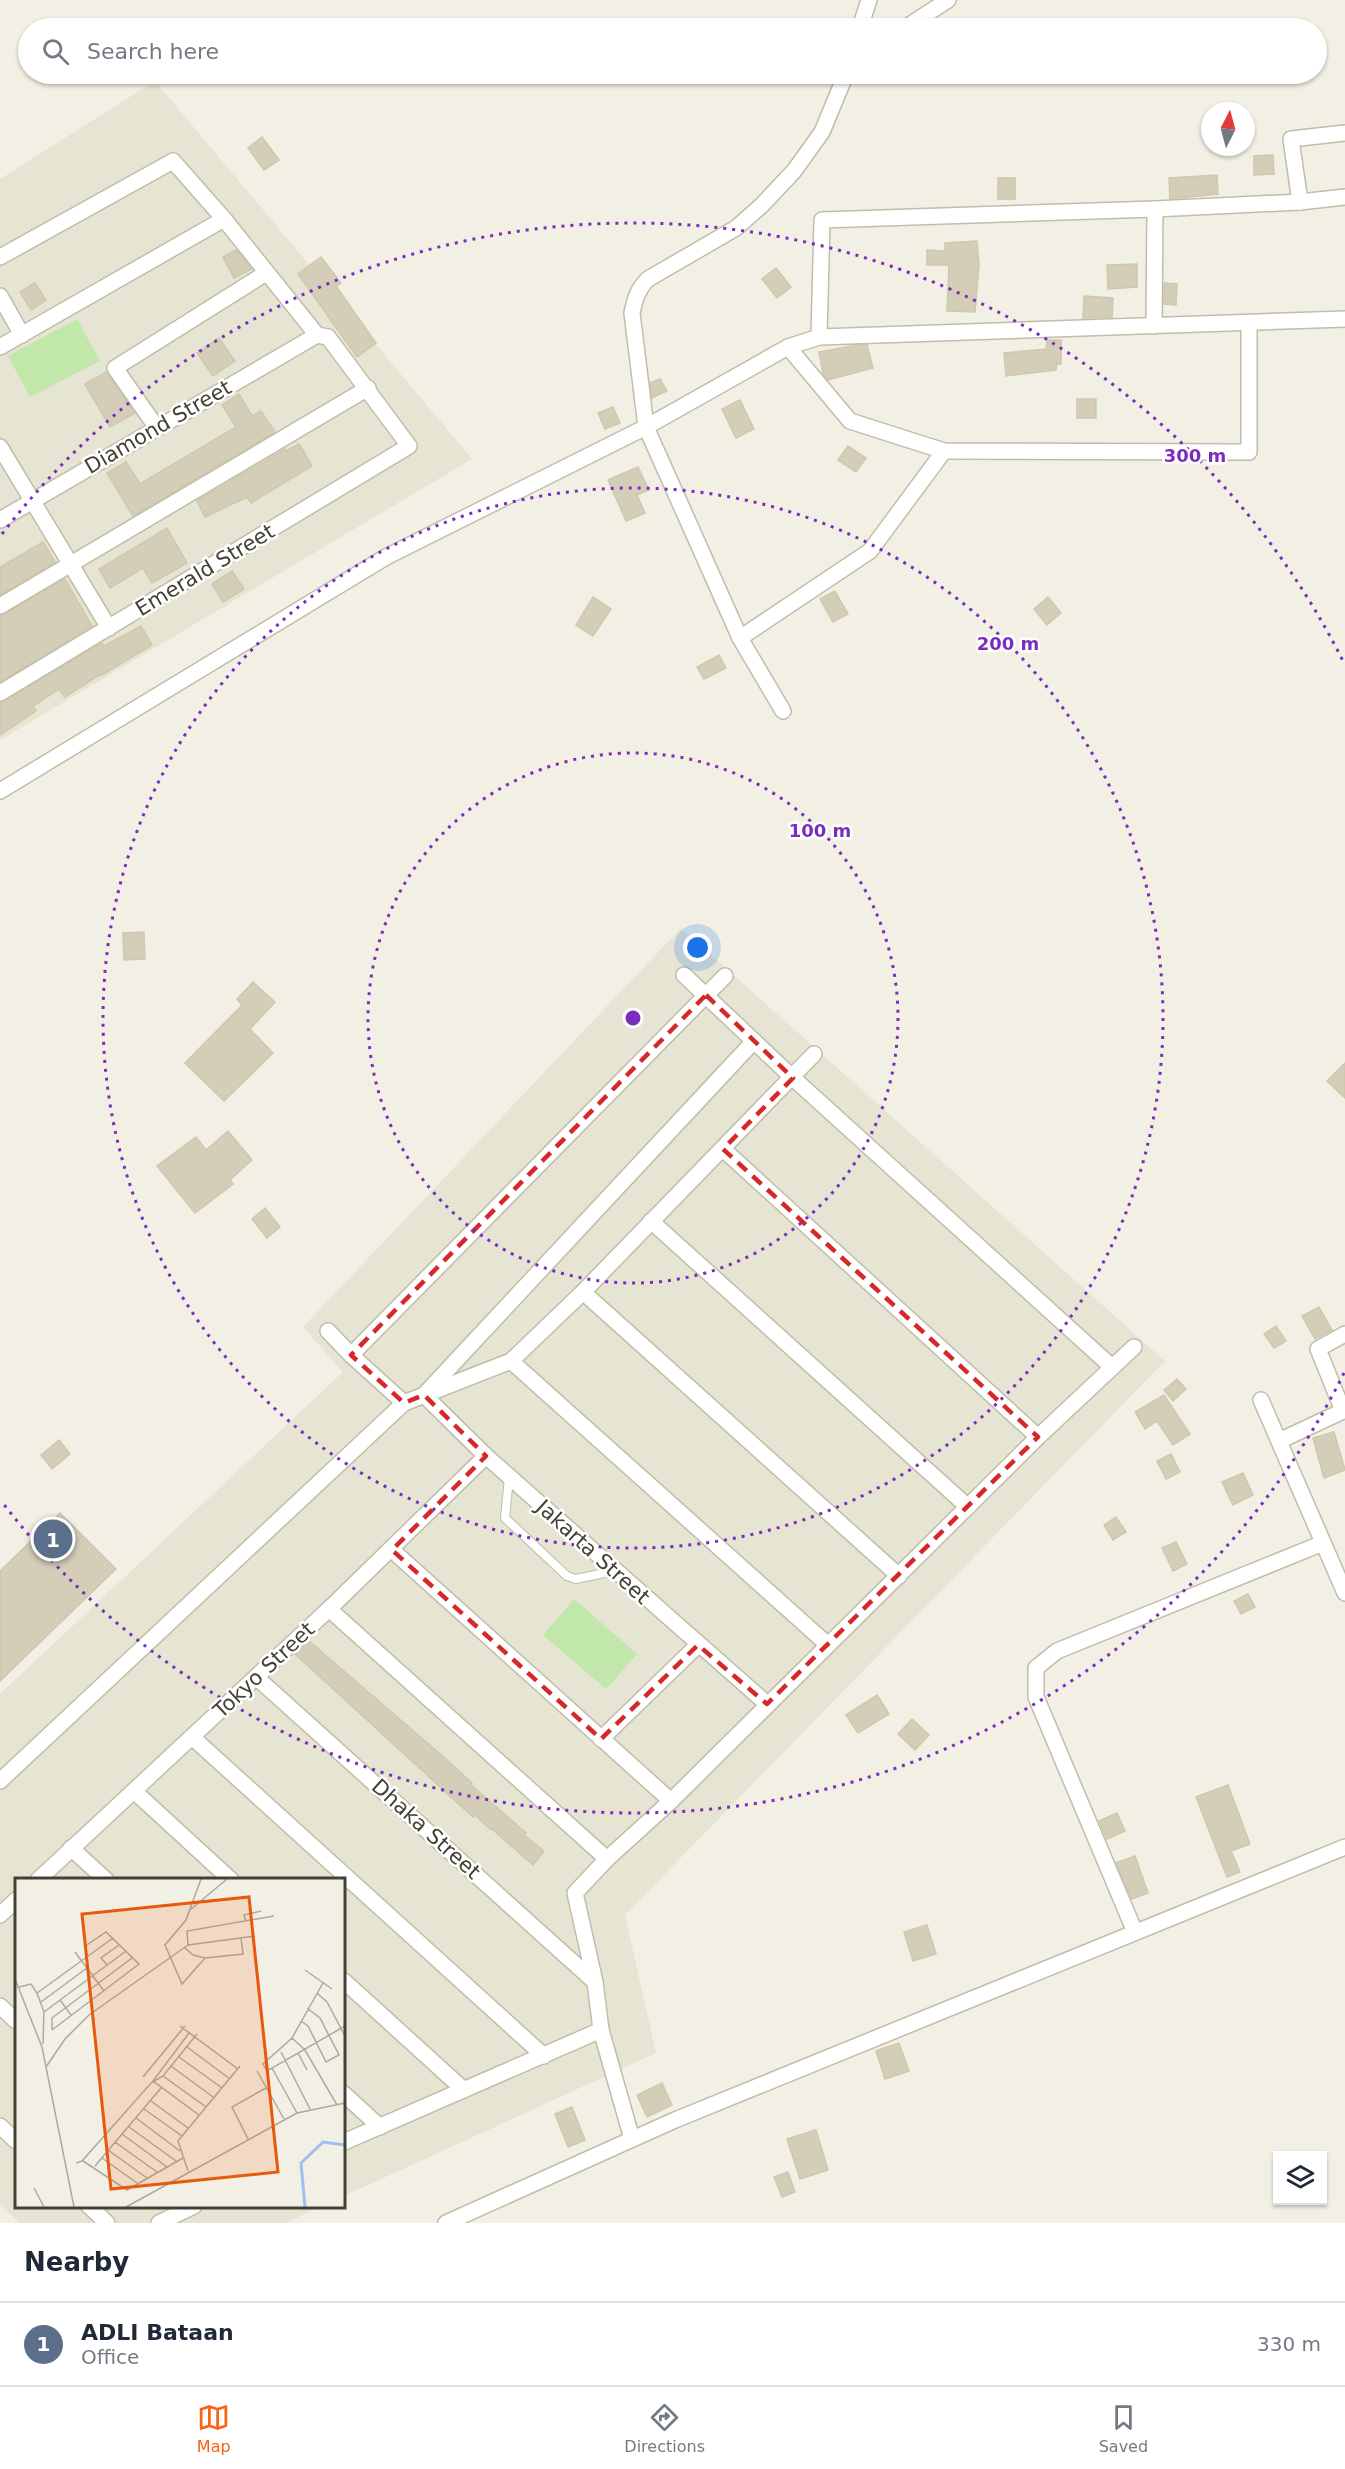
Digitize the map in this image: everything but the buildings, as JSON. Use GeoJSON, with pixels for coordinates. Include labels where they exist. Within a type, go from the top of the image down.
{"type":"FeatureCollection","features":[{"type":"Feature","properties":{"kind":"street"},"geometry":{"type":"LineString","coordinates":[[863,18],[869,0]]}},
{"type":"Feature","properties":{"kind":"street"},"geometry":{"type":"LineString","coordinates":[[920,18],[948,0]]}},
{"type":"Feature","properties":{"kind":"street"},"geometry":{"type":"LineString","coordinates":[[783,711],[740,638],[646,427],[632,313],[635,297],[640,287],[648,279],[736,228],[762,205],[794,171],[822,132],[842,84]]}},
{"type":"Feature","properties":{"kind":"street"},"geometry":{"type":"LineString","coordinates":[[1300,202],[1292,139],[1345,133]]}},
{"type":"Feature","properties":{"kind":"street"},"geometry":{"type":"LineString","coordinates":[[0,257],[173,161],[224,219],[316,334],[328,337],[368,388],[0,606]]}},
{"type":"Feature","properties":{"kind":"street"},"geometry":{"type":"LineString","coordinates":[[819,337],[822,220],[1300,202],[1345,197]]}},
{"type":"Feature","properties":{"kind":"street"},"geometry":{"type":"LineString","coordinates":[[1154,326],[1155,208]]}},
{"type":"Feature","properties":{"kind":"street"},"geometry":{"type":"LineString","coordinates":[[0,347],[224,219]]}},
{"type":"Feature","properties":{"kind":"street"},"geometry":{"type":"LineString","coordinates":[[157,428],[115,368],[266,273]]}},
{"type":"Feature","properties":{"kind":"street"},"geometry":{"type":"LineString","coordinates":[[0,296],[22,334]]}},
{"type":"Feature","properties":{"kind":"street"},"geometry":{"type":"LineString","coordinates":[[0,790],[386,557],[646,427],[788,347],[819,337],[1345,319]]}},
{"type":"Feature","properties":{"kind":"street"},"geometry":{"type":"LineString","coordinates":[[788,347],[850,421],[944,451],[1248,452],[1249,322]]}},
{"type":"Feature","properties":{"kind":"street","name":"Diamond Street"},"geometry":{"type":"LineString","coordinates":[[0,520],[316,334]]}},
{"type":"Feature","properties":{"kind":"street","name":"Emerald Street"},"geometry":{"type":"LineString","coordinates":[[0,693],[409,446],[368,388]]}},
{"type":"Feature","properties":{"kind":"street"},"geometry":{"type":"LineString","coordinates":[[0,447],[109,628]]}},
{"type":"Feature","properties":{"kind":"street"},"geometry":{"type":"LineString","coordinates":[[740,638],[870,551],[944,451]]}},
{"type":"Feature","properties":{"kind":"street"},"geometry":{"type":"LineString","coordinates":[[684,975],[792,1078],[1112,1367]]}},
{"type":"Feature","properties":{"kind":"street"},"geometry":{"type":"LineString","coordinates":[[351,1355],[726,976]]}},
{"type":"Feature","properties":{"kind":"street"},"geometry":{"type":"LineString","coordinates":[[424,1395],[754,1041]]}},
{"type":"Feature","properties":{"kind":"street"},"geometry":{"type":"LineString","coordinates":[[0,1781],[404,1403],[511,1361],[583,1292],[814,1054]]}},
{"type":"Feature","properties":{"kind":"street"},"geometry":{"type":"LineString","coordinates":[[723,1149],[1038,1437]]}},
{"type":"Feature","properties":{"kind":"street"},"geometry":{"type":"LineString","coordinates":[[651,1221],[968,1507]]}},
{"type":"Feature","properties":{"kind":"street"},"geometry":{"type":"LineString","coordinates":[[583,1292],[898,1576]]}},
{"type":"Feature","properties":{"kind":"street"},"geometry":{"type":"LineString","coordinates":[[328,1331],[404,1403]]}},
{"type":"Feature","properties":{"kind":"street"},"geometry":{"type":"LineString","coordinates":[[1279,1441],[1344,1411],[1318,1349],[1345,1334]]}},
{"type":"Feature","properties":{"kind":"street"},"geometry":{"type":"LineString","coordinates":[[632,2139],[602,2030],[595,1982],[575,1893],[607,1859],[671,1801],[1038,1437],[1134,1347]]}},
{"type":"Feature","properties":{"kind":"street"},"geometry":{"type":"LineString","coordinates":[[511,1361],[828,1645]]}},
{"type":"Feature","properties":{"kind":"street","name":"Jakarta Street"},"geometry":{"type":"LineString","coordinates":[[424,1395],[486,1456],[767,1704]]}},
{"type":"Feature","properties":{"kind":"street"},"geometry":{"type":"LineString","coordinates":[[1261,1400],[1345,1593]]}},
{"type":"Feature","properties":{"kind":"street","name":"Tokyo Street"},"geometry":{"type":"LineString","coordinates":[[40,1878],[392,1550],[486,1456]]}},
{"type":"Feature","properties":{"kind":"street"},"geometry":{"type":"LineString","coordinates":[[1135,1932],[1036,1696],[1036,1668],[1057,1651],[1323,1543]]}},
{"type":"Feature","properties":{"kind":"street"},"geometry":{"type":"LineString","coordinates":[[392,1550],[671,1801]]}},
{"type":"Feature","properties":{"kind":"street"},"geometry":{"type":"LineString","coordinates":[[329,1609],[607,1859]]}},
{"type":"Feature","properties":{"kind":"street"},"geometry":{"type":"LineString","coordinates":[[601,1739],[698,1645]]}},
{"type":"Feature","properties":{"kind":"street","name":"Dhaka Street"},"geometry":{"type":"LineString","coordinates":[[256,1677],[595,1982]]}},
{"type":"Feature","properties":{"kind":"street"},"geometry":{"type":"LineString","coordinates":[[192,1737],[544,2056]]}},
{"type":"Feature","properties":{"kind":"street"},"geometry":{"type":"LineString","coordinates":[[134,1791],[229,1878]]}},
{"type":"Feature","properties":{"kind":"street"},"geometry":{"type":"LineString","coordinates":[[446,2223],[632,2139],[1345,1847]]}},
{"type":"Feature","properties":{"kind":"street"},"geometry":{"type":"LineString","coordinates":[[71,1848],[104,1878]]}},
{"type":"Feature","properties":{"kind":"street"},"geometry":{"type":"LineString","coordinates":[[345,1982],[464,2090]]}},
{"type":"Feature","properties":{"kind":"street"},"geometry":{"type":"LineString","coordinates":[[0,2006],[15,2020]]}},
{"type":"Feature","properties":{"kind":"street"},"geometry":{"type":"LineString","coordinates":[[345,2142],[602,2030]]}},
{"type":"Feature","properties":{"kind":"street"},"geometry":{"type":"LineString","coordinates":[[345,2095],[380,2127]]}},
{"type":"Feature","properties":{"kind":"street"},"geometry":{"type":"LineString","coordinates":[[0,2126],[15,2140]]}},
{"type":"Feature","properties":{"kind":"street"},"geometry":{"type":"LineString","coordinates":[[91,2208],[107,2223]]}},
{"type":"Feature","properties":{"kind":"street"},"geometry":{"type":"LineString","coordinates":[[159,2223],[190,2208]]}},
{"type":"Feature","properties":{"kind":"lane"},"geometry":{"type":"LineString","coordinates":[[509,1476],[505,1518],[567,1576],[576,1579],[615,1570]]}},
{"type":"Feature","properties":{"kind":"highlighted area"},"geometry":{"type":"Polygon","coordinates":[[[706,995],[793,1078],[723,1149],[1038,1437],[767,1704],[698,1645],[601,1739],[392,1550],[486,1456],[424,1395],[404,1403],[351,1355],[706,995]]]}},
{"type":"Feature","properties":{"kind":"shaded area"},"geometry":{"type":"Polygon","coordinates":[[[150,84],[158,84],[472,459],[0,740],[0,179],[150,84]]]}},
{"type":"Feature","properties":{"kind":"shaded area"},"geometry":{"type":"Polygon","coordinates":[[[681,928],[1165,1361],[625,1915],[656,2053],[345,2196],[345,1878],[15,1878],[15,2208],[318,2208],[285,2223],[20,2223],[0,2205],[0,1694],[343,1372],[303,1327],[681,928]]]}},
{"type":"Feature","properties":{"kind":"green space"},"geometry":{"type":"Polygon","coordinates":[[[77,319],[100,361],[30,397],[8,356],[77,319]]]}},
{"type":"Feature","properties":{"kind":"green space"},"geometry":{"type":"Polygon","coordinates":[[[574,1599],[637,1654],[606,1689],[543,1635],[574,1599]]]}},
{"type":"Feature","properties":{"kind":"place","name":"ADLI Bataan"},"geometry":{"type":"Point","coordinates":[53,1539]}}]}
